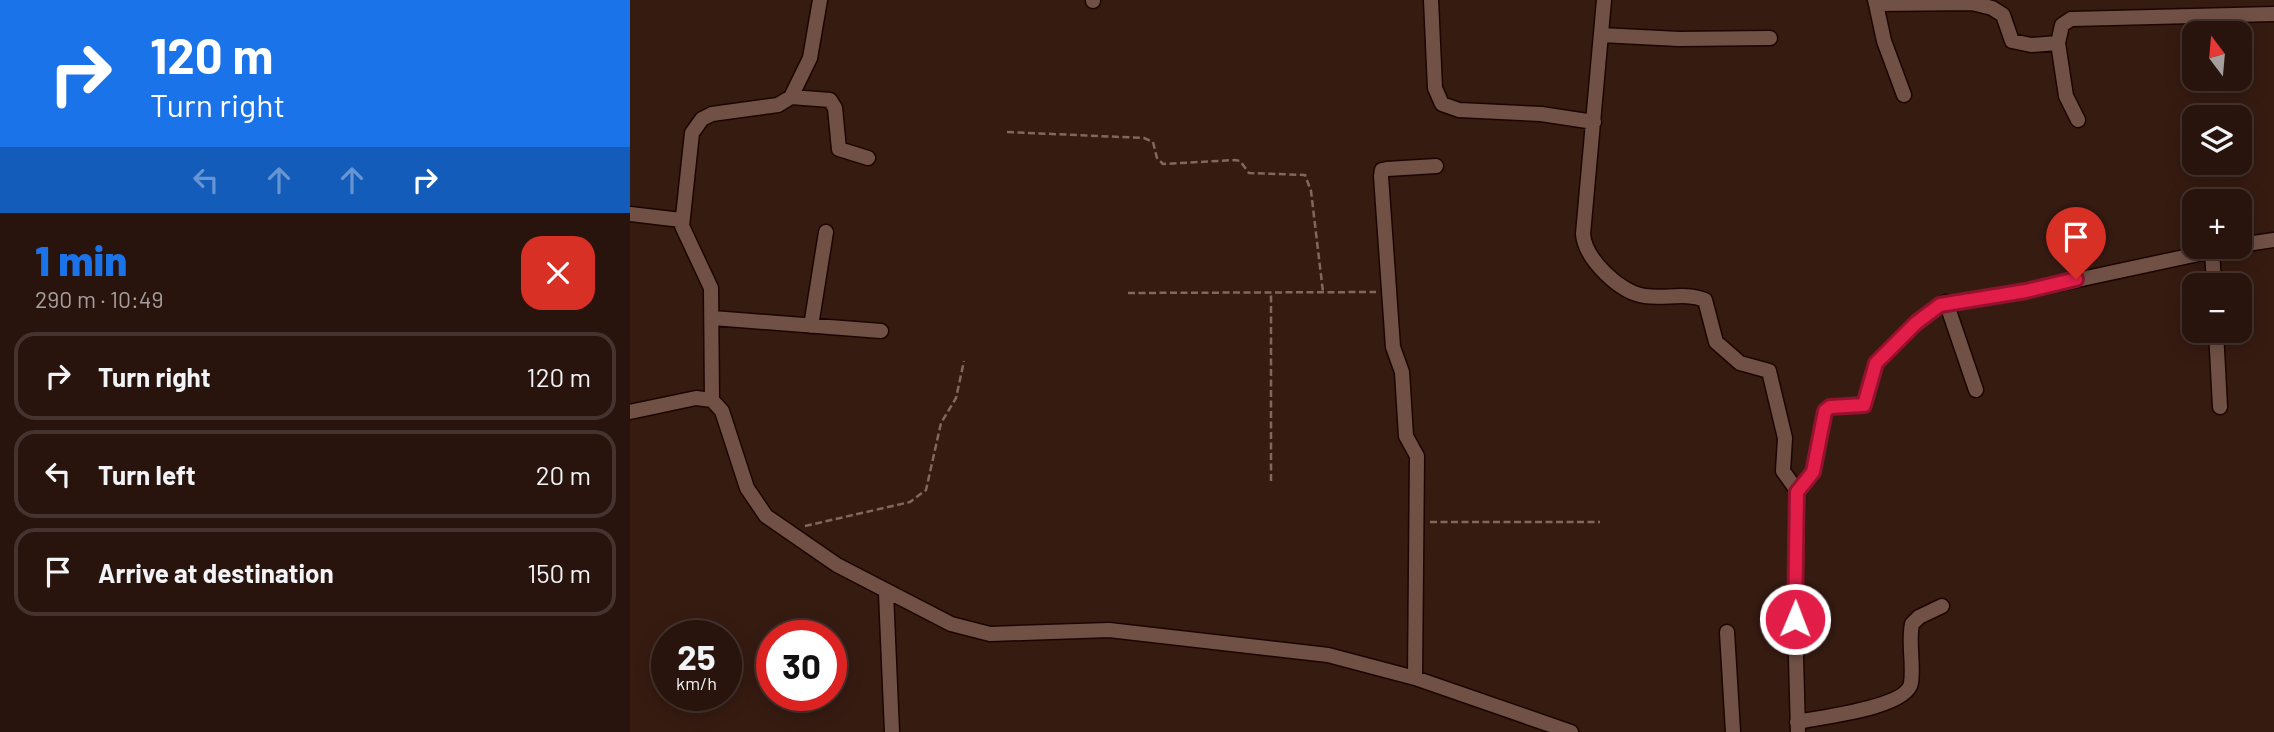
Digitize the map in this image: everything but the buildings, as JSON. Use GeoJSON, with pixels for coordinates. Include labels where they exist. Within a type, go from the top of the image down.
{"type":"FeatureCollection","features":[{"type":"Feature","properties":{"kind":"street"},"geometry":{"type":"LineString","coordinates":[[792,97],[810,58],[820,0]]}},
{"type":"Feature","properties":{"kind":"street"},"geometry":{"type":"LineString","coordinates":[[1431,0],[1435,89],[1442,104],[1459,110],[1541,114],[1594,122]]}},
{"type":"Feature","properties":{"kind":"street"},"geometry":{"type":"LineString","coordinates":[[1604,0],[1583,234],[1588,253],[1631,292],[1643,296],[1693,296],[1705,300],[1716,342],[1740,363],[1769,372],[1785,438],[1783,471],[1797,492],[1798,727],[1889,703],[1903,696],[1911,684],[1912,624],[1919,617],[1942,606]]}},
{"type":"Feature","properties":{"kind":"street"},"geometry":{"type":"LineString","coordinates":[[1904,95],[1884,41],[1876,2],[1983,4],[1999,11],[2009,35],[2017,44],[2058,43]]}},
{"type":"Feature","properties":{"kind":"street"},"geometry":{"type":"LineString","coordinates":[[2078,120],[2066,96],[2058,43],[2062,25],[2071,19],[2224,7],[2274,14]]}},
{"type":"Feature","properties":{"kind":"street"},"geometry":{"type":"LineString","coordinates":[[1601,35],[1679,39],[1770,38]]}},
{"type":"Feature","properties":{"kind":"street"},"geometry":{"type":"LineString","coordinates":[[712,400],[713,318],[708,279],[684,234],[681,220],[690,143],[695,127],[712,114],[778,105],[792,97],[830,100],[835,108],[839,149],[868,158]]}},
{"type":"Feature","properties":{"kind":"street"},"geometry":{"type":"LineString","coordinates":[[1415,678],[1417,456],[1406,436],[1402,372],[1393,348],[1381,172],[1436,166]]}},
{"type":"Feature","properties":{"kind":"street"},"geometry":{"type":"LineString","coordinates":[[630,214],[681,220]]}},
{"type":"Feature","properties":{"kind":"street"},"geometry":{"type":"LineString","coordinates":[[811,326],[826,232]]}},
{"type":"Feature","properties":{"kind":"street"},"geometry":{"type":"LineString","coordinates":[[2252,243],[2274,240]]}},
{"type":"Feature","properties":{"kind":"street"},"geometry":{"type":"LineString","coordinates":[[1797,492],[1813,472],[1825,411],[1830,407],[1864,405],[1876,363],[1916,323],[1946,302],[2026,291],[2182,257]]}},
{"type":"Feature","properties":{"kind":"street"},"geometry":{"type":"LineString","coordinates":[[1946,302],[1976,390]]}},
{"type":"Feature","properties":{"kind":"street"},"geometry":{"type":"LineString","coordinates":[[713,318],[881,331]]}},
{"type":"Feature","properties":{"kind":"street"},"geometry":{"type":"LineString","coordinates":[[2217,343],[2220,407]]}},
{"type":"Feature","properties":{"kind":"street"},"geometry":{"type":"LineString","coordinates":[[630,411],[696,398],[712,400],[723,411],[751,497],[785,531],[886,593],[951,624],[990,634],[1051,631],[1134,632],[1328,655],[1415,678],[1570,732]]}},
{"type":"Feature","properties":{"kind":"street"},"geometry":{"type":"LineString","coordinates":[[886,593],[892,732]]}},
{"type":"Feature","properties":{"kind":"street"},"geometry":{"type":"LineString","coordinates":[[1727,632],[1733,732]]}},
{"type":"Feature","properties":{"kind":"path"},"geometry":{"type":"LineString","coordinates":[[1007,132],[1150,139],[1157,158],[1163,164],[1235,160],[1240,161],[1249,173],[1305,175],[1311,191],[1323,292]]}},
{"type":"Feature","properties":{"kind":"path"},"geometry":{"type":"LineString","coordinates":[[1271,292],[1271,481]]}},
{"type":"Feature","properties":{"kind":"path"},"geometry":{"type":"LineString","coordinates":[[1128,293],[1389,292]]}},
{"type":"Feature","properties":{"kind":"path"},"geometry":{"type":"LineString","coordinates":[[785,531],[910,502],[926,490],[941,423],[956,398],[964,361]]}},
{"type":"Feature","properties":{"kind":"path"},"geometry":{"type":"LineString","coordinates":[[1416,522],[1600,522]]}},
{"type":"Feature","properties":{"kind":"route"},"geometry":{"type":"LineString","coordinates":[[1795,619],[1797,492],[1813,472],[1825,411],[1830,407],[1859,408],[1864,405],[1871,370],[1876,363],[1916,323],[1940,305],[2026,291],[2076,279]]}}]}
